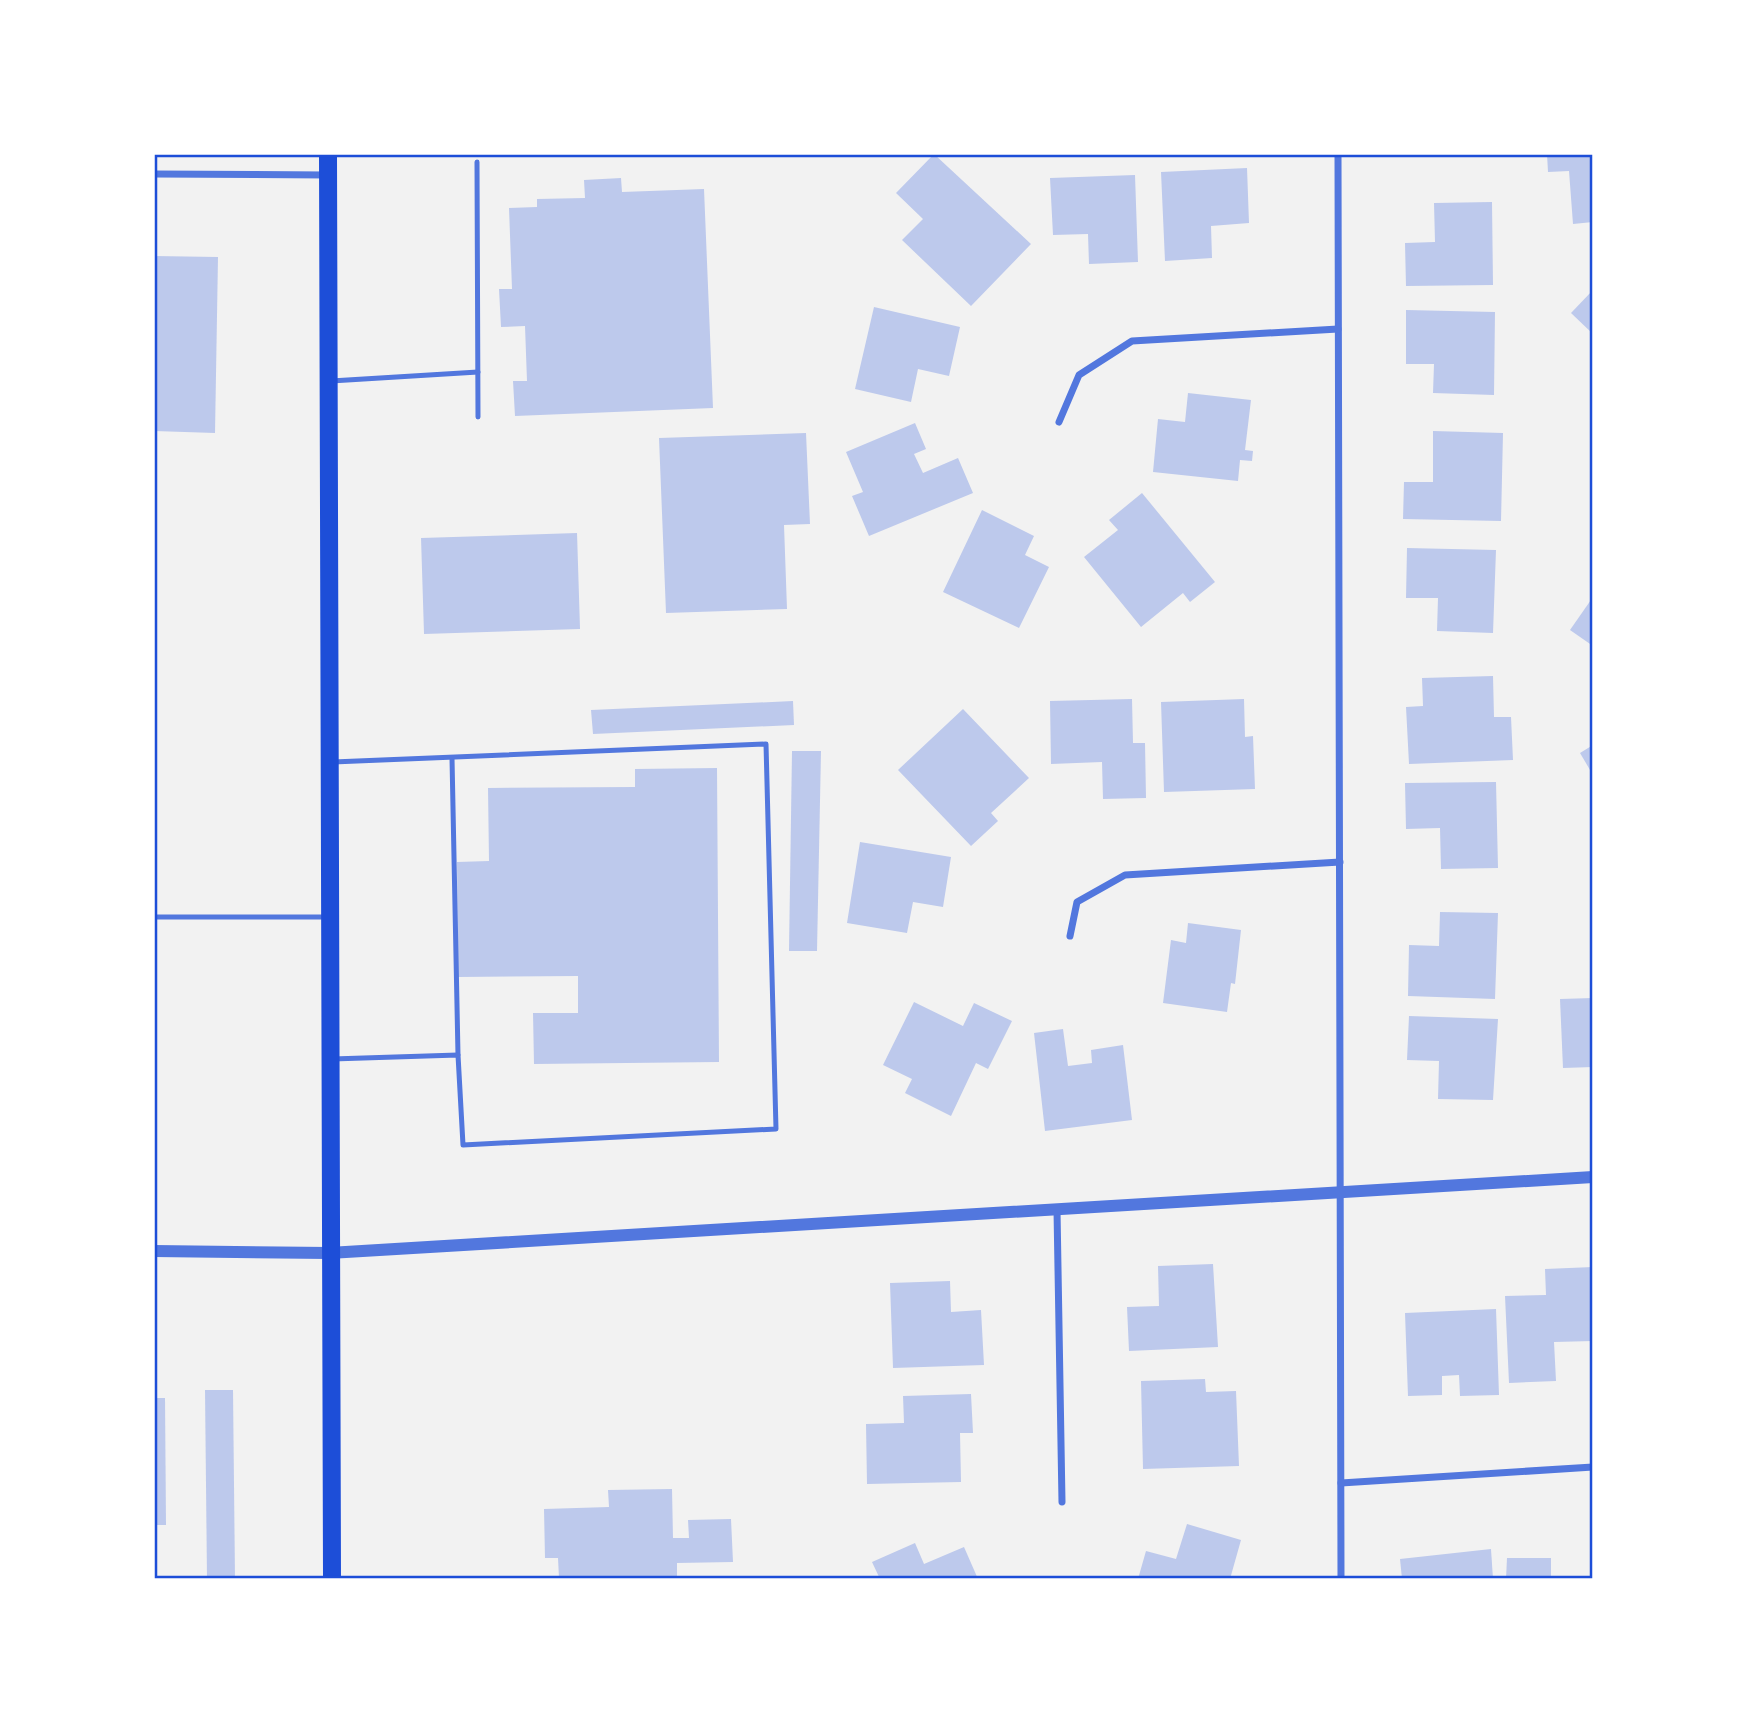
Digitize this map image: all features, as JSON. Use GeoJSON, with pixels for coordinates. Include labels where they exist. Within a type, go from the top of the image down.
{"type":"FeatureCollection","features":[{"type":"Feature","properties":{"kind":"main road"},"geometry":{"type":"LineString","coordinates":[[328,154],[332,1579]]}},
{"type":"Feature","properties":{"kind":"street"},"geometry":{"type":"LineString","coordinates":[[1338,154],[1341,1579]]}},
{"type":"Feature","properties":{"kind":"street"},"geometry":{"type":"LineString","coordinates":[[154,174],[328,175]]}},
{"type":"Feature","properties":{"kind":"street"},"geometry":{"type":"LineString","coordinates":[[1059,422],[1079,375],[1132,341],[1338,328]]}},
{"type":"Feature","properties":{"kind":"street"},"geometry":{"type":"LineString","coordinates":[[1070,936],[1077,902],[1125,875],[1340,862]]}},
{"type":"Feature","properties":{"kind":"street"},"geometry":{"type":"LineString","coordinates":[[154,1251],[330,1253],[1593,1177]]}},
{"type":"Feature","properties":{"kind":"street"},"geometry":{"type":"LineString","coordinates":[[1057,1210],[1062,1502]]}},
{"type":"Feature","properties":{"kind":"street"},"geometry":{"type":"LineString","coordinates":[[1341,1483],[1593,1467]]}},
{"type":"Feature","properties":{"kind":"lane"},"geometry":{"type":"LineString","coordinates":[[477,162],[478,417]]}},
{"type":"Feature","properties":{"kind":"lane"},"geometry":{"type":"LineString","coordinates":[[328,381],[478,372]]}},
{"type":"Feature","properties":{"kind":"lane"},"geometry":{"type":"LineString","coordinates":[[328,762],[766,744],[776,1129],[463,1145],[458,1055],[452,758]]}},
{"type":"Feature","properties":{"kind":"lane"},"geometry":{"type":"LineString","coordinates":[[154,917],[329,917]]}},
{"type":"Feature","properties":{"kind":"lane"},"geometry":{"type":"LineString","coordinates":[[329,1059],[458,1055]]}},
{"type":"Feature","properties":{"kind":"building"},"geometry":{"type":"Polygon","coordinates":[[[934,154],[1031,244],[971,306],[902,240],[923,219],[896,193],[934,154]]]}},
{"type":"Feature","properties":{"kind":"building"},"geometry":{"type":"Polygon","coordinates":[[[1547,154],[1593,154],[1593,222],[1573,224],[1569,171],[1548,172],[1547,154]]]}},
{"type":"Feature","properties":{"kind":"building"},"geometry":{"type":"Polygon","coordinates":[[[1247,168],[1249,223],[1211,226],[1212,258],[1165,261],[1161,172],[1247,168]]]}},
{"type":"Feature","properties":{"kind":"building"},"geometry":{"type":"Polygon","coordinates":[[[1135,175],[1138,262],[1089,264],[1088,234],[1053,235],[1050,178],[1135,175]]]}},
{"type":"Feature","properties":{"kind":"building"},"geometry":{"type":"Polygon","coordinates":[[[621,178],[622,192],[704,189],[713,408],[515,416],[513,381],[527,381],[525,326],[501,327],[499,289],[512,289],[509,208],[537,207],[537,199],[585,198],[584,180],[621,178]]]}},
{"type":"Feature","properties":{"kind":"building"},"geometry":{"type":"Polygon","coordinates":[[[1492,202],[1493,285],[1406,286],[1405,243],[1435,242],[1434,203],[1492,202]]]}},
{"type":"Feature","properties":{"kind":"building"},"geometry":{"type":"Polygon","coordinates":[[[154,256],[218,257],[215,433],[154,431],[154,256]]]}},
{"type":"Feature","properties":{"kind":"building"},"geometry":{"type":"Polygon","coordinates":[[[1593,290],[1593,334],[1571,313],[1593,290]]]}},
{"type":"Feature","properties":{"kind":"building"},"geometry":{"type":"Polygon","coordinates":[[[874,307],[960,327],[949,376],[918,369],[911,402],[855,389],[874,307]]]}},
{"type":"Feature","properties":{"kind":"building"},"geometry":{"type":"Polygon","coordinates":[[[1406,310],[1495,312],[1494,395],[1433,393],[1434,364],[1406,364],[1406,310]]]}},
{"type":"Feature","properties":{"kind":"building"},"geometry":{"type":"Polygon","coordinates":[[[1188,393],[1251,400],[1245,450],[1253,451],[1252,461],[1240,460],[1238,481],[1153,472],[1158,419],[1185,422],[1188,393]]]}},
{"type":"Feature","properties":{"kind":"building"},"geometry":{"type":"Polygon","coordinates":[[[915,423],[926,449],[914,454],[923,473],[958,458],[973,493],[869,536],[852,496],[863,492],[846,452],[915,423]]]}},
{"type":"Feature","properties":{"kind":"building"},"geometry":{"type":"Polygon","coordinates":[[[1433,431],[1503,433],[1501,521],[1403,519],[1404,482],[1433,482],[1433,431]]]}},
{"type":"Feature","properties":{"kind":"building"},"geometry":{"type":"Polygon","coordinates":[[[806,433],[810,524],[784,525],[787,609],[666,613],[659,438],[806,433]]]}},
{"type":"Feature","properties":{"kind":"building"},"geometry":{"type":"Polygon","coordinates":[[[1142,493],[1215,582],[1190,602],[1183,593],[1141,627],[1084,557],[1118,530],[1109,520],[1142,493]]]}},
{"type":"Feature","properties":{"kind":"building"},"geometry":{"type":"Polygon","coordinates":[[[982,510],[1034,536],[1025,555],[1049,567],[1019,628],[943,592],[982,510]]]}},
{"type":"Feature","properties":{"kind":"building"},"geometry":{"type":"Polygon","coordinates":[[[577,533],[580,629],[424,634],[421,538],[577,533]]]}},
{"type":"Feature","properties":{"kind":"building"},"geometry":{"type":"Polygon","coordinates":[[[1407,548],[1496,550],[1493,633],[1437,631],[1438,598],[1406,598],[1407,548]]]}},
{"type":"Feature","properties":{"kind":"building"},"geometry":{"type":"Polygon","coordinates":[[[1593,597],[1593,646],[1570,630],[1593,597]]]}},
{"type":"Feature","properties":{"kind":"building"},"geometry":{"type":"Polygon","coordinates":[[[1493,676],[1494,717],[1511,717],[1513,760],[1409,764],[1406,707],[1423,706],[1422,678],[1493,676]]]}},
{"type":"Feature","properties":{"kind":"building"},"geometry":{"type":"Polygon","coordinates":[[[1132,699],[1133,743],[1145,743],[1146,798],[1103,799],[1102,762],[1051,764],[1050,701],[1132,699]]]}},
{"type":"Feature","properties":{"kind":"building"},"geometry":{"type":"Polygon","coordinates":[[[1244,699],[1245,737],[1253,736],[1255,789],[1164,792],[1161,702],[1244,699]]]}},
{"type":"Feature","properties":{"kind":"building"},"geometry":{"type":"Polygon","coordinates":[[[793,701],[794,725],[593,734],[591,710],[793,701]]]}},
{"type":"Feature","properties":{"kind":"building"},"geometry":{"type":"Polygon","coordinates":[[[963,709],[1029,778],[991,813],[998,821],[971,846],[898,770],[963,709]]]}},
{"type":"Feature","properties":{"kind":"building"},"geometry":{"type":"Polygon","coordinates":[[[1593,745],[1593,775],[1580,753],[1593,745]]]}},
{"type":"Feature","properties":{"kind":"building"},"geometry":{"type":"Polygon","coordinates":[[[792,751],[821,751],[817,951],[789,951],[792,751]]]}},
{"type":"Feature","properties":{"kind":"building"},"geometry":{"type":"Polygon","coordinates":[[[717,768],[719,1062],[534,1064],[533,1013],[578,1013],[578,976],[458,977],[457,862],[489,861],[488,788],[635,787],[635,769],[717,768]]]}},
{"type":"Feature","properties":{"kind":"building"},"geometry":{"type":"Polygon","coordinates":[[[1496,782],[1498,868],[1441,869],[1440,828],[1406,829],[1405,783],[1496,782]]]}},
{"type":"Feature","properties":{"kind":"building"},"geometry":{"type":"Polygon","coordinates":[[[860,842],[951,857],[943,907],[913,902],[907,933],[847,923],[860,842]]]}},
{"type":"Feature","properties":{"kind":"building"},"geometry":{"type":"Polygon","coordinates":[[[1440,912],[1498,913],[1495,999],[1408,996],[1409,945],[1439,946],[1440,912]]]}},
{"type":"Feature","properties":{"kind":"building"},"geometry":{"type":"Polygon","coordinates":[[[1188,923],[1241,930],[1235,984],[1231,983],[1227,1012],[1163,1003],[1171,940],[1186,943],[1188,923]]]}},
{"type":"Feature","properties":{"kind":"building"},"geometry":{"type":"Polygon","coordinates":[[[1593,998],[1593,1067],[1563,1068],[1560,999],[1593,998]]]}},
{"type":"Feature","properties":{"kind":"building"},"geometry":{"type":"Polygon","coordinates":[[[914,1002],[963,1026],[974,1003],[1012,1021],[988,1069],[976,1063],[951,1116],[905,1093],[912,1079],[883,1065],[914,1002]]]}},
{"type":"Feature","properties":{"kind":"building"},"geometry":{"type":"Polygon","coordinates":[[[1409,1016],[1498,1019],[1493,1100],[1438,1099],[1439,1061],[1407,1060],[1409,1016]]]}},
{"type":"Feature","properties":{"kind":"building"},"geometry":{"type":"Polygon","coordinates":[[[1063,1029],[1068,1066],[1092,1063],[1091,1050],[1123,1045],[1132,1120],[1045,1131],[1034,1033],[1063,1029]]]}},
{"type":"Feature","properties":{"kind":"building"},"geometry":{"type":"Polygon","coordinates":[[[1213,1264],[1218,1347],[1129,1351],[1127,1307],[1159,1306],[1158,1266],[1213,1264]]]}},
{"type":"Feature","properties":{"kind":"building"},"geometry":{"type":"Polygon","coordinates":[[[1593,1267],[1593,1341],[1554,1342],[1556,1381],[1509,1383],[1505,1296],[1546,1295],[1545,1269],[1593,1267]]]}},
{"type":"Feature","properties":{"kind":"building"},"geometry":{"type":"Polygon","coordinates":[[[950,1281],[951,1312],[981,1310],[984,1365],[893,1368],[890,1283],[950,1281]]]}},
{"type":"Feature","properties":{"kind":"building"},"geometry":{"type":"Polygon","coordinates":[[[1496,1309],[1499,1395],[1460,1396],[1459,1375],[1442,1376],[1442,1395],[1408,1396],[1405,1313],[1496,1309]]]}},
{"type":"Feature","properties":{"kind":"building"},"geometry":{"type":"Polygon","coordinates":[[[1205,1379],[1206,1392],[1236,1391],[1239,1466],[1143,1469],[1141,1381],[1205,1379]]]}},
{"type":"Feature","properties":{"kind":"building"},"geometry":{"type":"Polygon","coordinates":[[[205,1390],[233,1390],[235,1579],[207,1579],[205,1390]]]}},
{"type":"Feature","properties":{"kind":"building"},"geometry":{"type":"Polygon","coordinates":[[[971,1394],[973,1433],[960,1433],[961,1482],[867,1484],[866,1424],[904,1423],[903,1396],[971,1394]]]}},
{"type":"Feature","properties":{"kind":"building"},"geometry":{"type":"Polygon","coordinates":[[[154,1398],[165,1398],[166,1525],[154,1525],[154,1398]]]}},
{"type":"Feature","properties":{"kind":"building"},"geometry":{"type":"Polygon","coordinates":[[[672,1489],[673,1538],[689,1538],[688,1520],[731,1519],[733,1562],[677,1563],[677,1579],[611,1579],[611,1576],[559,1578],[558,1558],[545,1558],[544,1509],[609,1507],[608,1490],[672,1489]]]}},
{"type":"Feature","properties":{"kind":"building"},"geometry":{"type":"Polygon","coordinates":[[[1187,1524],[1241,1540],[1230,1579],[1138,1579],[1146,1551],[1176,1559],[1187,1524]]]}},
{"type":"Feature","properties":{"kind":"building"},"geometry":{"type":"Polygon","coordinates":[[[915,1543],[924,1564],[964,1547],[978,1579],[880,1579],[872,1562],[915,1543]]]}},
{"type":"Feature","properties":{"kind":"building"},"geometry":{"type":"Polygon","coordinates":[[[1491,1549],[1493,1579],[1402,1579],[1400,1559],[1491,1549]]]}},
{"type":"Feature","properties":{"kind":"building"},"geometry":{"type":"Polygon","coordinates":[[[1507,1558],[1551,1558],[1551,1579],[1506,1579],[1507,1558]]]}}]}
